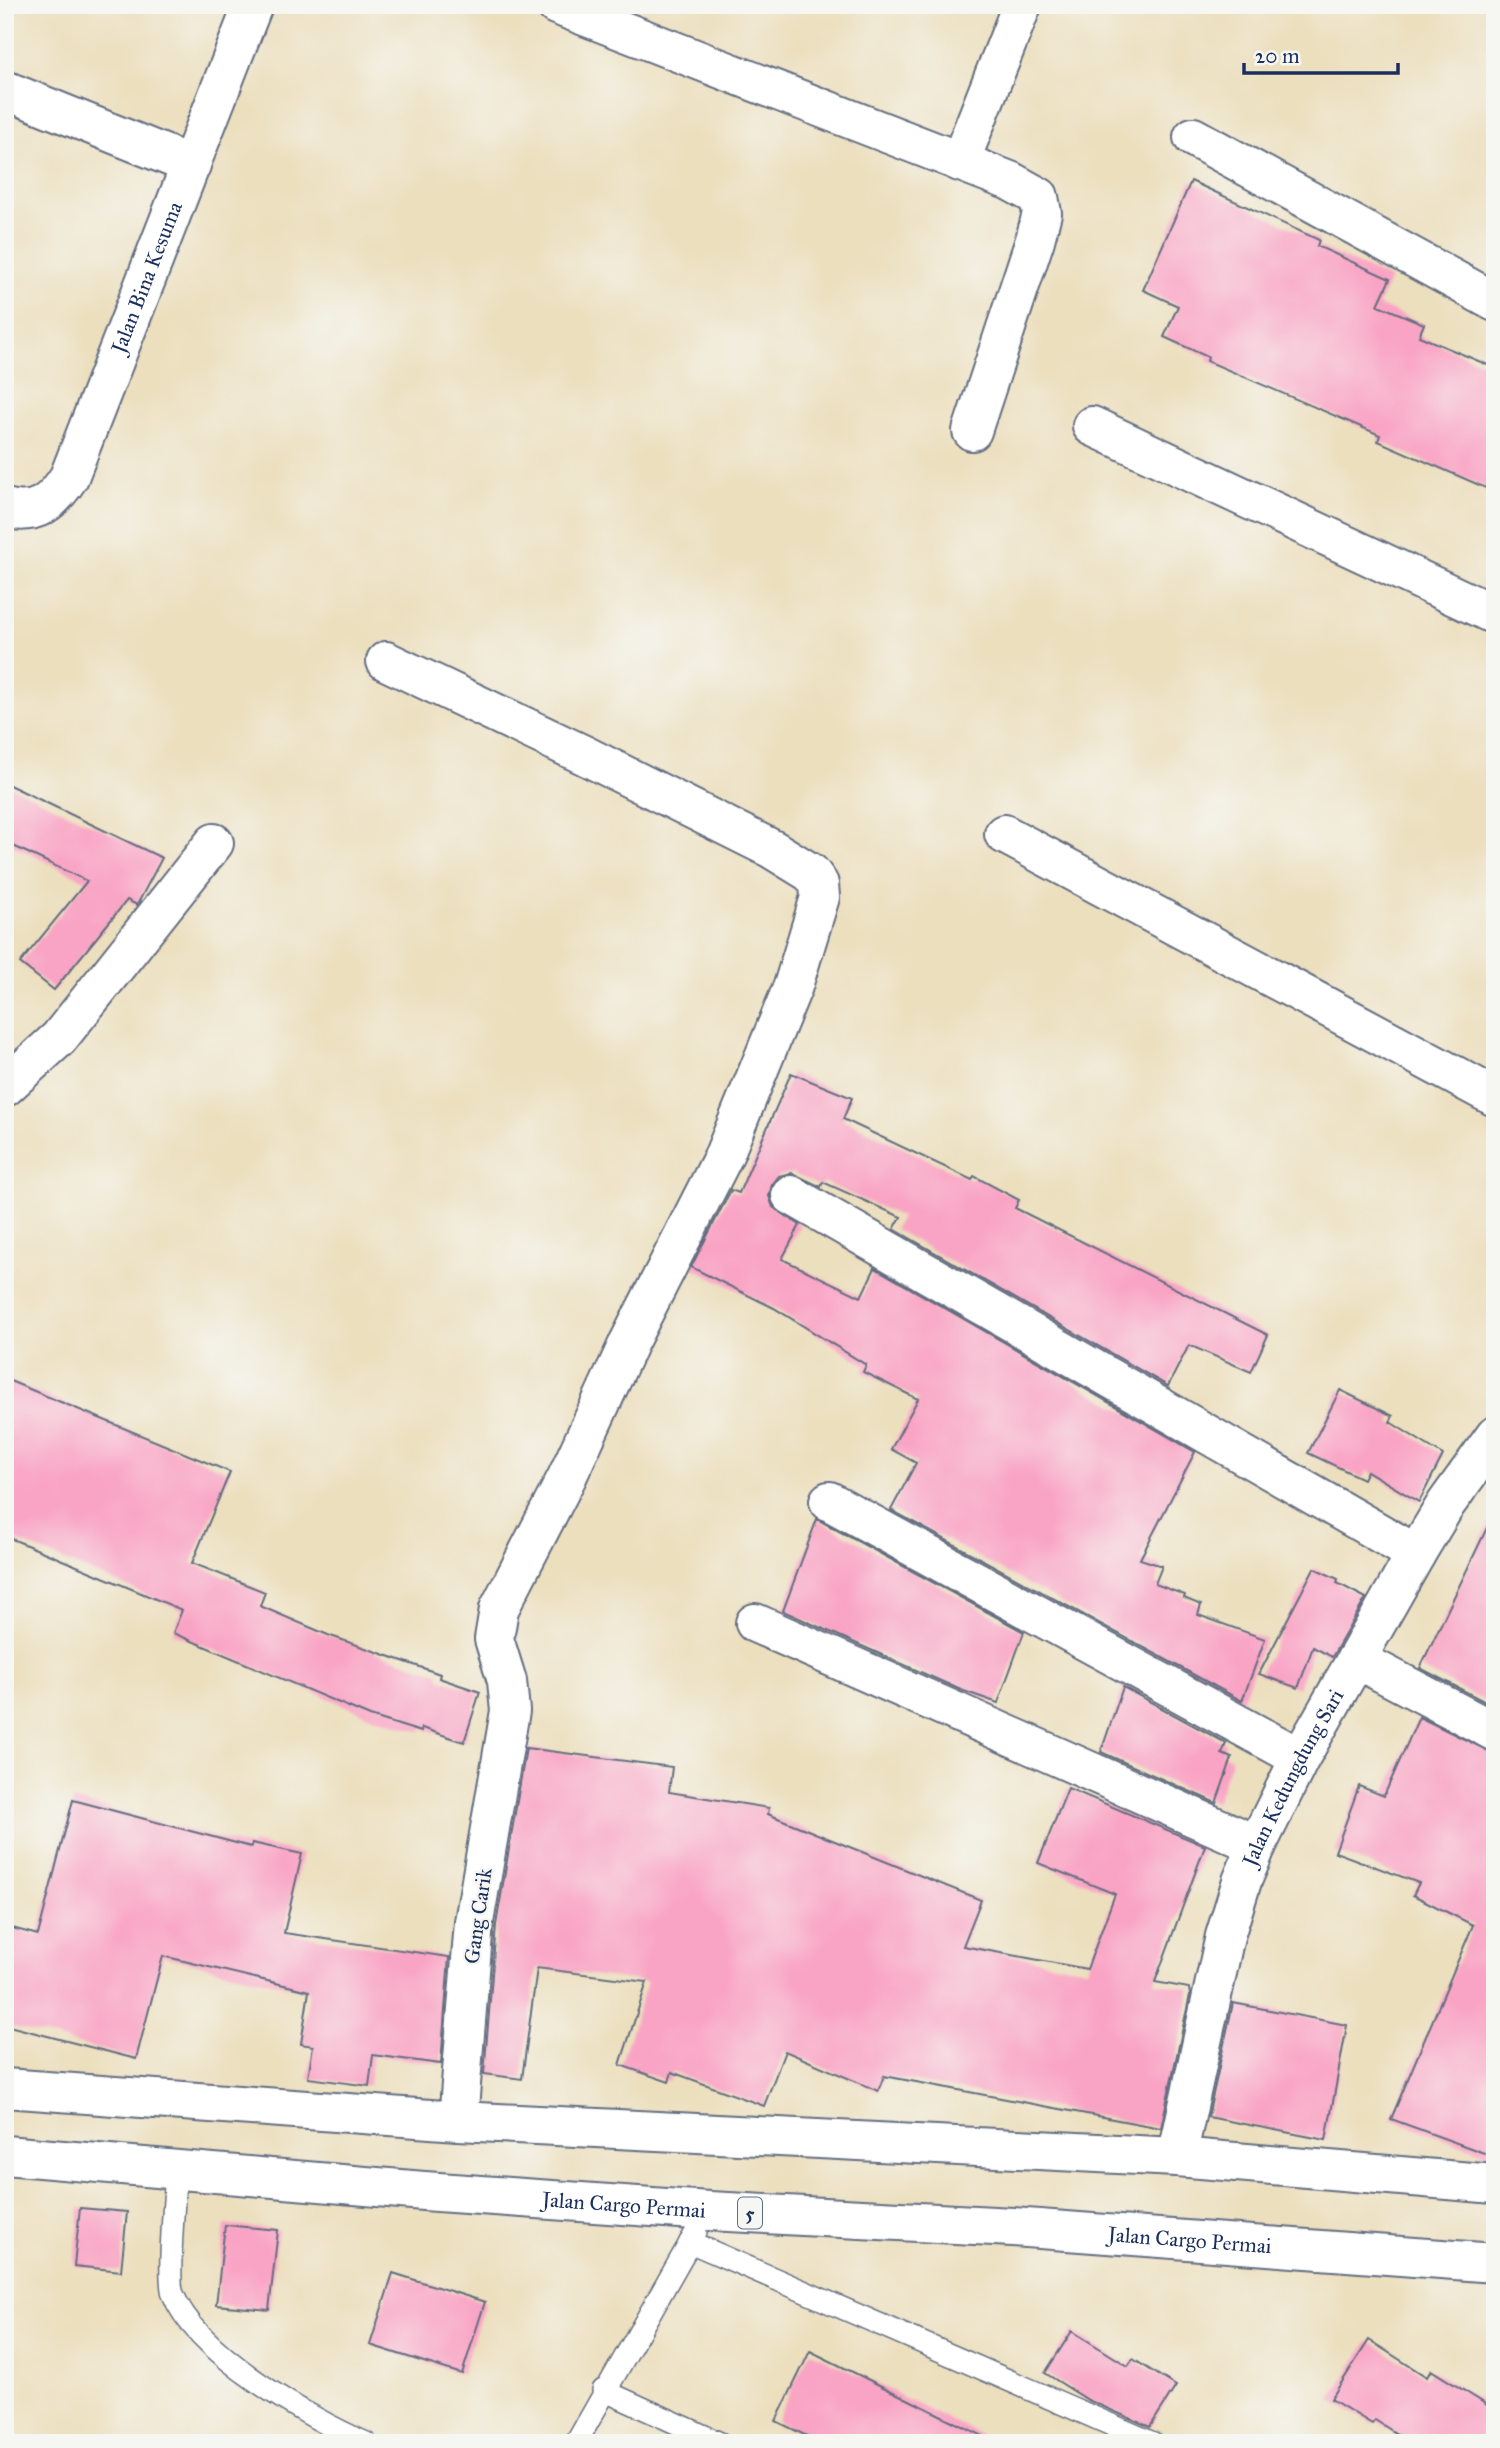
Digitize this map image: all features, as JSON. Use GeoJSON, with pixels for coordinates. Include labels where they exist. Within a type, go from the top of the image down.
{"type":"FeatureCollection","features":[{"type":"Feature","properties":{"kind":"main road","name":"Jalan Bina Kesuma"},"geometry":{"type":"LineString","coordinates":[[5,508],[21,512],[42,506],[58,495],[69,477],[253,5]]}},
{"type":"Feature","properties":{"kind":"main road"},"geometry":{"type":"LineString","coordinates":[[556,5],[1027,188],[1039,197],[1042,212],[972,431]]}},
{"type":"Feature","properties":{"kind":"main road"},"geometry":{"type":"LineString","coordinates":[[960,162],[1022,5]]}},
{"type":"Feature","properties":{"kind":"main road"},"geometry":{"type":"LineString","coordinates":[[5,90],[191,164]]}},
{"type":"Feature","properties":{"kind":"main road"},"geometry":{"type":"LineString","coordinates":[[1193,137],[1495,302]]}},
{"type":"Feature","properties":{"kind":"main road"},"geometry":{"type":"LineString","coordinates":[[1092,426],[1495,615]]}},
{"type":"Feature","properties":{"kind":"main road","name":"Gang Carik"},"geometry":{"type":"LineString","coordinates":[[386,661],[760,843],[797,863],[819,884],[817,915],[793,986],[740,1118],[629,1342],[567,1478],[499,1609],[494,1639],[507,1681],[510,1711],[474,1922],[458,2121]]}},
{"type":"Feature","properties":{"kind":"main road"},"geometry":{"type":"LineString","coordinates":[[1004,834],[1495,1097]]}},
{"type":"Feature","properties":{"kind":"main road"},"geometry":{"type":"LineString","coordinates":[[5,1087],[59,1038],[214,843]]}},
{"type":"Feature","properties":{"kind":"main road"},"geometry":{"type":"LineString","coordinates":[[790,1195],[1416,1554]]}},
{"type":"Feature","properties":{"kind":"main road","name":"Jalan Kedungdung Sari"},"geometry":{"type":"LineString","coordinates":[[1177,2157],[1225,1936],[1242,1881],[1257,1845],[1300,1758],[1416,1554],[1446,1504],[1492,1447]]}},
{"type":"Feature","properties":{"kind":"main road"},"geometry":{"type":"LineString","coordinates":[[829,1501],[1300,1758]]}},
{"type":"Feature","properties":{"kind":"main road"},"geometry":{"type":"LineString","coordinates":[[755,1623],[1257,1845]]}},
{"type":"Feature","properties":{"kind":"main road"},"geometry":{"type":"LineString","coordinates":[[1356,1659],[1495,1732]]}},
{"type":"Feature","properties":{"kind":"main road"},"geometry":{"type":"LineString","coordinates":[[5,2088],[458,2121],[1177,2157],[1495,2184]]}},
{"type":"Feature","properties":{"kind":"main road","name":"Jalan Cargo Permai"},"geometry":{"type":"LineString","coordinates":[[5,2155],[176,2170],[699,2226],[1013,2227],[1495,2263]]}},
{"type":"Feature","properties":{"kind":"lane"},"geometry":{"type":"LineString","coordinates":[[176,2170],[172,2292],[199,2335],[278,2395],[331,2427],[366,2443]]}},
{"type":"Feature","properties":{"kind":"lane"},"geometry":{"type":"LineString","coordinates":[[576,2443],[603,2390],[699,2226],[1153,2443]]}},
{"type":"Feature","properties":{"kind":"lane"},"geometry":{"type":"LineString","coordinates":[[603,2390],[720,2443]]}},
{"type":"Feature","properties":{"kind":"building"},"geometry":{"type":"Polygon","coordinates":[[[1191,181],[1319,240],[1317,246],[1390,279],[1378,305],[1424,324],[1419,336],[1495,368],[1495,492],[1378,441],[1380,435],[1207,361],[1208,357],[1164,337],[1178,306],[1143,290],[1191,181]]]}},
{"type":"Feature","properties":{"kind":"building"},"geometry":{"type":"Polygon","coordinates":[[[5,783],[162,858],[137,905],[127,900],[54,990],[20,963],[87,881],[5,842],[5,783]]]}},
{"type":"Feature","properties":{"kind":"building"},"geometry":{"type":"Polygon","coordinates":[[[791,1073],[852,1098],[843,1119],[972,1180],[974,1176],[1019,1200],[1015,1208],[1268,1335],[1251,1372],[1189,1345],[1168,1386],[894,1229],[901,1217],[823,1182],[821,1187],[792,1173],[779,1176],[772,1185],[769,1196],[773,1207],[800,1225],[782,1259],[861,1297],[875,1268],[1195,1452],[1140,1559],[1162,1566],[1155,1584],[1185,1595],[1184,1598],[1201,1605],[1198,1615],[1265,1639],[1242,1701],[891,1510],[916,1463],[891,1449],[918,1399],[863,1372],[866,1365],[774,1308],[691,1267],[731,1190],[739,1193],[791,1073]]]}},
{"type":"Feature","properties":{"kind":"building"},"geometry":{"type":"Polygon","coordinates":[[[5,1379],[230,1472],[192,1563],[265,1592],[260,1606],[328,1635],[440,1674],[439,1678],[480,1692],[464,1742],[422,1728],[421,1732],[370,1716],[173,1633],[182,1610],[5,1536],[5,1379]]]}},
{"type":"Feature","properties":{"kind":"building"},"geometry":{"type":"Polygon","coordinates":[[[1340,1390],[1393,1416],[1390,1422],[1443,1455],[1419,1502],[1367,1471],[1363,1479],[1308,1453],[1340,1390]]]}},
{"type":"Feature","properties":{"kind":"building"},"geometry":{"type":"Polygon","coordinates":[[[1495,1511],[1495,1707],[1420,1668],[1495,1511]]]}},
{"type":"Feature","properties":{"kind":"building"},"geometry":{"type":"Polygon","coordinates":[[[817,1519],[1024,1632],[998,1703],[961,1690],[783,1611],[817,1519]]]}},
{"type":"Feature","properties":{"kind":"building"},"geometry":{"type":"Polygon","coordinates":[[[1314,1568],[1338,1579],[1337,1583],[1366,1598],[1332,1657],[1313,1647],[1298,1688],[1259,1674],[1314,1568]]]}},
{"type":"Feature","properties":{"kind":"building"},"geometry":{"type":"Polygon","coordinates":[[[1123,1687],[1226,1743],[1222,1754],[1232,1758],[1216,1803],[1101,1752],[1123,1687]]]}},
{"type":"Feature","properties":{"kind":"building"},"geometry":{"type":"Polygon","coordinates":[[[1419,1717],[1495,1754],[1495,2157],[1391,2119],[1473,1925],[1413,1895],[1419,1883],[1335,1852],[1359,1786],[1384,1796],[1419,1717]]]}},
{"type":"Feature","properties":{"kind":"building"},"geometry":{"type":"Polygon","coordinates":[[[526,1748],[672,1767],[669,1792],[769,1808],[768,1814],[981,1900],[963,1946],[1087,1969],[1115,1894],[1038,1863],[1068,1788],[1205,1846],[1155,1982],[1189,1988],[1190,1995],[1161,2128],[884,2076],[878,2091],[785,2051],[764,2106],[672,2072],[669,2082],[620,2065],[647,1982],[537,1968],[522,2079],[484,2074],[496,1925],[526,1748]]]}},
{"type":"Feature","properties":{"kind":"building"},"geometry":{"type":"Polygon","coordinates":[[[73,1800],[251,1847],[252,1843],[302,1854],[284,1933],[449,1957],[441,2064],[373,2055],[369,2086],[308,2078],[313,2046],[301,2044],[309,1991],[163,1956],[136,2059],[5,2025],[5,1926],[38,1935],[73,1800]]]}},
{"type":"Feature","properties":{"kind":"building"},"geometry":{"type":"Polygon","coordinates":[[[1233,2003],[1347,2025],[1326,2140],[1208,2117],[1233,2003]]]}},
{"type":"Feature","properties":{"kind":"building"},"geometry":{"type":"Polygon","coordinates":[[[80,2208],[127,2212],[121,2271],[74,2266],[80,2208]]]}},
{"type":"Feature","properties":{"kind":"building"},"geometry":{"type":"Polygon","coordinates":[[[225,2225],[278,2230],[269,2310],[216,2305],[225,2225]]]}},
{"type":"Feature","properties":{"kind":"building"},"geometry":{"type":"Polygon","coordinates":[[[393,2273],[485,2302],[462,2374],[370,2345],[393,2273]]]}},
{"type":"Feature","properties":{"kind":"building"},"geometry":{"type":"Polygon","coordinates":[[[1072,2331],[1128,2366],[1133,2359],[1176,2386],[1150,2427],[1088,2400],[1045,2373],[1072,2331]]]}},
{"type":"Feature","properties":{"kind":"building"},"geometry":{"type":"Polygon","coordinates":[[[1369,2340],[1427,2377],[1431,2370],[1495,2410],[1495,2443],[1411,2443],[1375,2420],[1372,2424],[1331,2399],[1369,2340]]]}},
{"type":"Feature","properties":{"kind":"building"},"geometry":{"type":"Polygon","coordinates":[[[810,2351],[997,2443],[821,2443],[776,2421],[810,2351]]]}}]}
